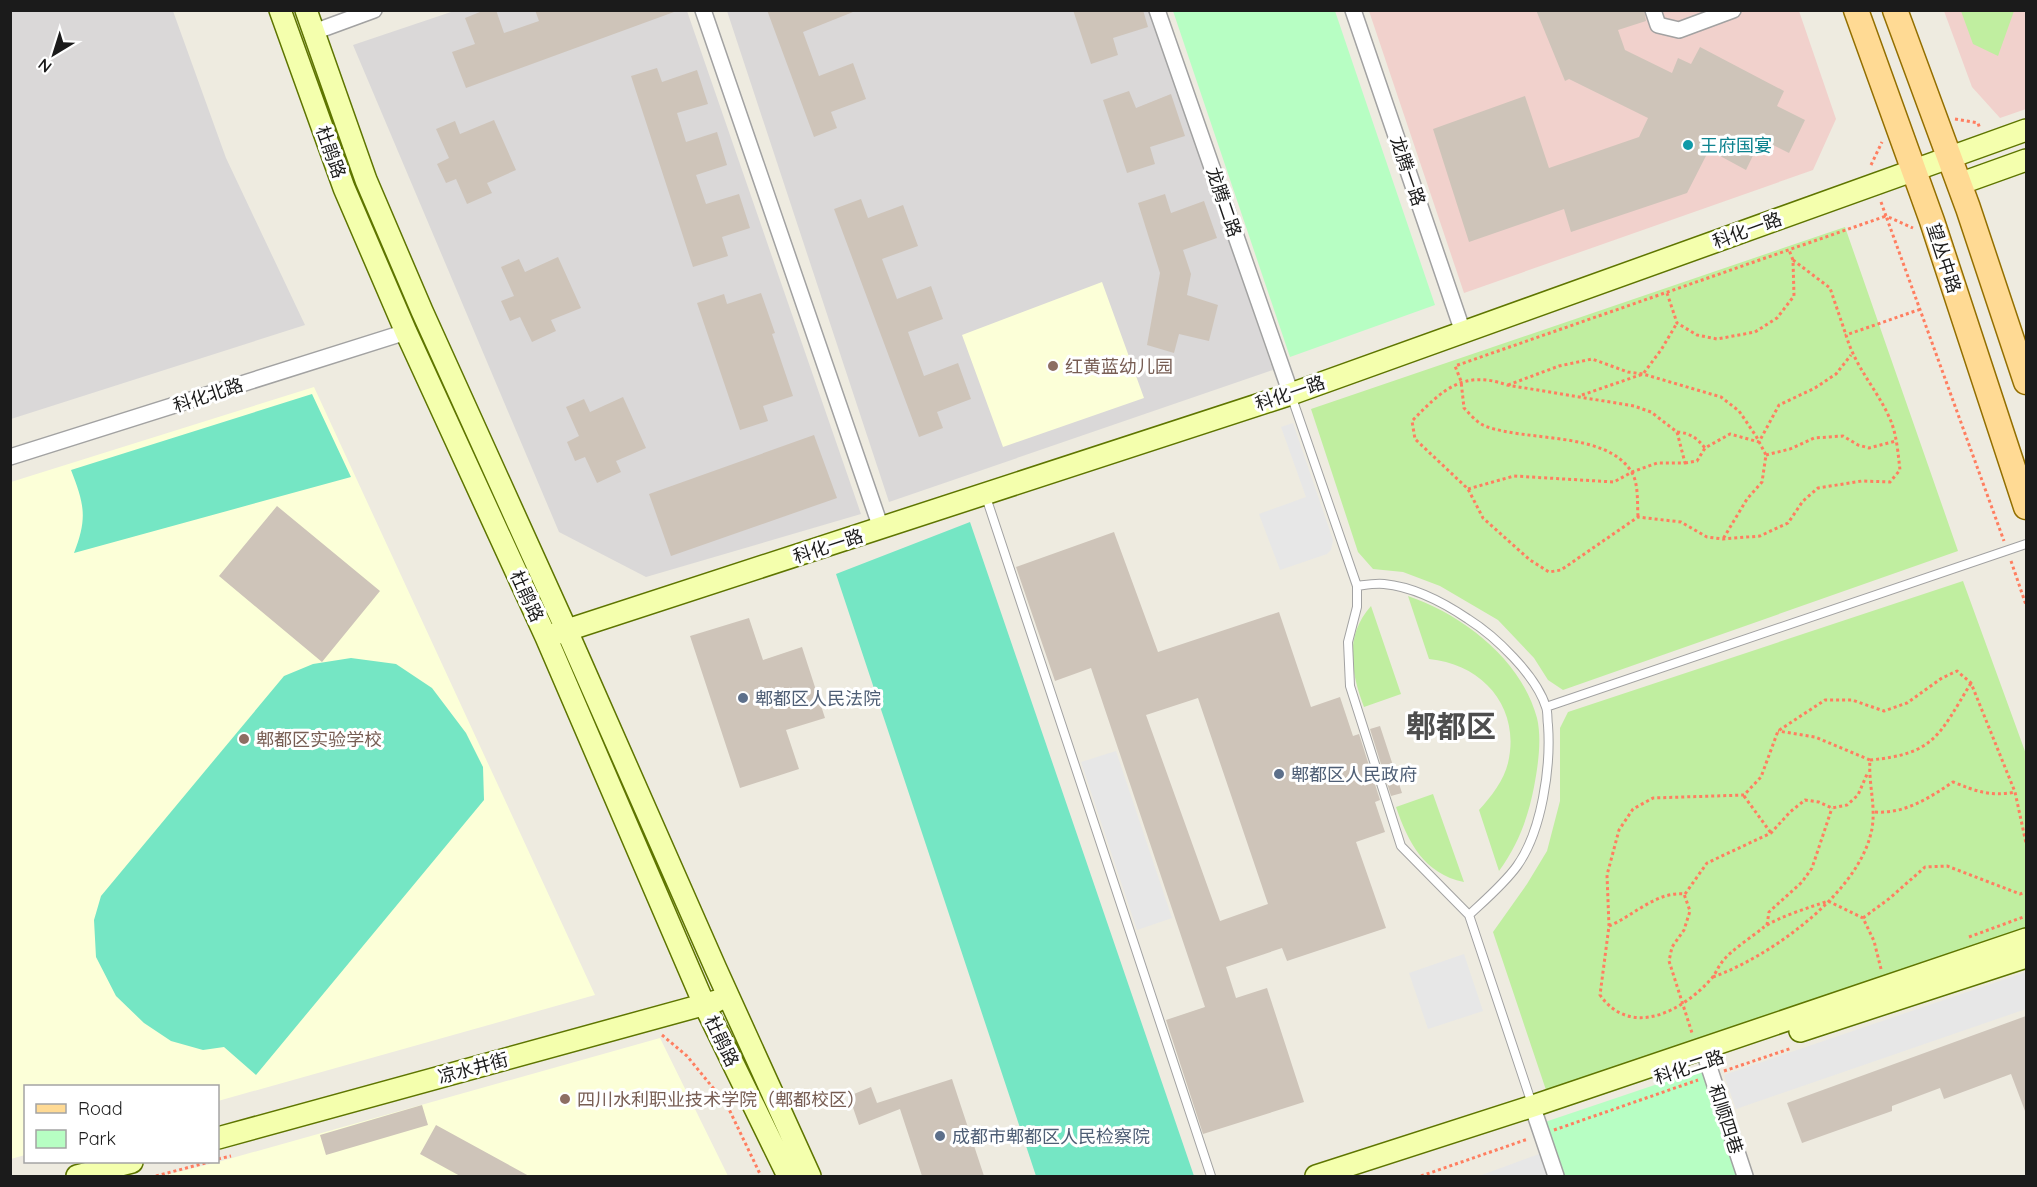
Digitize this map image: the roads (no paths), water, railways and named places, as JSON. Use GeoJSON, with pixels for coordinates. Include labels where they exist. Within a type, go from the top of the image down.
{"type":"FeatureCollection","features":[{"type":"Feature","properties":{"kind":"main road","name":"望丛中路"},"geometry":{"type":"LineString","coordinates":[[1856,10],[1913,170],[2026,507]]}},
{"type":"Feature","properties":{"kind":"main road"},"geometry":{"type":"LineString","coordinates":[[1895,10],[1959,184],[2026,382]]}},
{"type":"Feature","properties":{"kind":"street","name":"杜鹃路"},"geometry":{"type":"LineString","coordinates":[[280,10],[344,188],[406,332],[546,637],[705,1004],[788,1176]]}},
{"type":"Feature","properties":{"kind":"street","name":"杜鹃路"},"geometry":{"type":"LineString","coordinates":[[306,10],[366,180],[422,311],[810,1176]]}},
{"type":"Feature","properties":{"kind":"street"},"geometry":{"type":"LineString","coordinates":[[314,32],[374,10]]}},
{"type":"Feature","properties":{"kind":"street"},"geometry":{"type":"LineString","coordinates":[[703,10],[881,528]]}},
{"type":"Feature","properties":{"kind":"street","name":"龙腾二路"},"geometry":{"type":"LineString","coordinates":[[1157,10],[1290,394]]}},
{"type":"Feature","properties":{"kind":"street","name":"龙腾一路"},"geometry":{"type":"LineString","coordinates":[[1353,10],[1463,332]]}},
{"type":"Feature","properties":{"kind":"street"},"geometry":{"type":"LineString","coordinates":[[1653,10],[1658,25],[1679,30],[1734,10]]}},
{"type":"Feature","properties":{"kind":"street","name":"科化一路"},"geometry":{"type":"LineString","coordinates":[[546,637],[1290,394],[2026,130]]}},
{"type":"Feature","properties":{"kind":"street"},"geometry":{"type":"LineString","coordinates":[[1959,184],[2026,160]]}},
{"type":"Feature","properties":{"kind":"street","name":"科化北路"},"geometry":{"type":"LineString","coordinates":[[10,457],[406,332]]}},
{"type":"Feature","properties":{"kind":"street"},"geometry":{"type":"LineString","coordinates":[[1316,1176],[1535,1111],[2026,939]]}},
{"type":"Feature","properties":{"kind":"street","name":"科化二路"},"geometry":{"type":"LineString","coordinates":[[1351,1176],[1535,1111],[1707,1061],[2026,957]]}},
{"type":"Feature","properties":{"kind":"street","name":"凉水井街"},"geometry":{"type":"LineString","coordinates":[[219,1138],[729,998]]}},
{"type":"Feature","properties":{"kind":"street","name":"和顺四巷"},"geometry":{"type":"LineString","coordinates":[[1707,1061],[1745,1176]]}},
{"type":"Feature","properties":{"kind":"street"},"geometry":{"type":"LineString","coordinates":[[1535,1111],[1556,1176]]}},
{"type":"Feature","properties":{"kind":"street"},"geometry":{"type":"LineString","coordinates":[[77,1176],[125,1163]]}},
{"type":"Feature","properties":{"kind":"lane"},"geometry":{"type":"LineString","coordinates":[[1290,394],[1357,586],[1357,608],[1348,642],[1350,687],[1401,846],[1469,915],[1535,1111]]}},
{"type":"Feature","properties":{"kind":"lane"},"geometry":{"type":"LineString","coordinates":[[985,494],[1211,1176]]}},
{"type":"Feature","properties":{"kind":"lane"},"geometry":{"type":"LineString","coordinates":[[1546,707],[2026,544]]}},
{"type":"Feature","properties":{"kind":"lane"},"geometry":{"type":"LineString","coordinates":[[1357,586],[1383,584],[1407,589],[1444,603],[1477,624],[1504,647],[1529,676],[1546,707],[1549,741],[1545,789],[1533,834],[1518,865],[1469,915]]}},
{"type":"Feature","properties":{"kind":"place","name":"王府国宴"},"geometry":{"type":"Point","coordinates":[1688,145]}},
{"type":"Feature","properties":{"kind":"place","name":"红黄蓝幼儿园"},"geometry":{"type":"Point","coordinates":[1053,366]}},
{"type":"Feature","properties":{"kind":"place","name":"郫都区人民法院"},"geometry":{"type":"Point","coordinates":[743,698]}},
{"type":"Feature","properties":{"kind":"place","name":"郫都区实验学校"},"geometry":{"type":"Point","coordinates":[244,739]}},
{"type":"Feature","properties":{"kind":"place","name":"郫都区人民政府"},"geometry":{"type":"Point","coordinates":[1279,774]}},
{"type":"Feature","properties":{"kind":"place","name":"四川水利职业技术学院（郫都校区）"},"geometry":{"type":"Point","coordinates":[565,1099]}},
{"type":"Feature","properties":{"kind":"place","name":"成都市郫都区人民检察院"},"geometry":{"type":"Point","coordinates":[940,1136]}},
{"type":"Feature","properties":{"kind":"district","name":"郫都区"},"geometry":{"type":"Point","coordinates":[1451,726]}}]}
